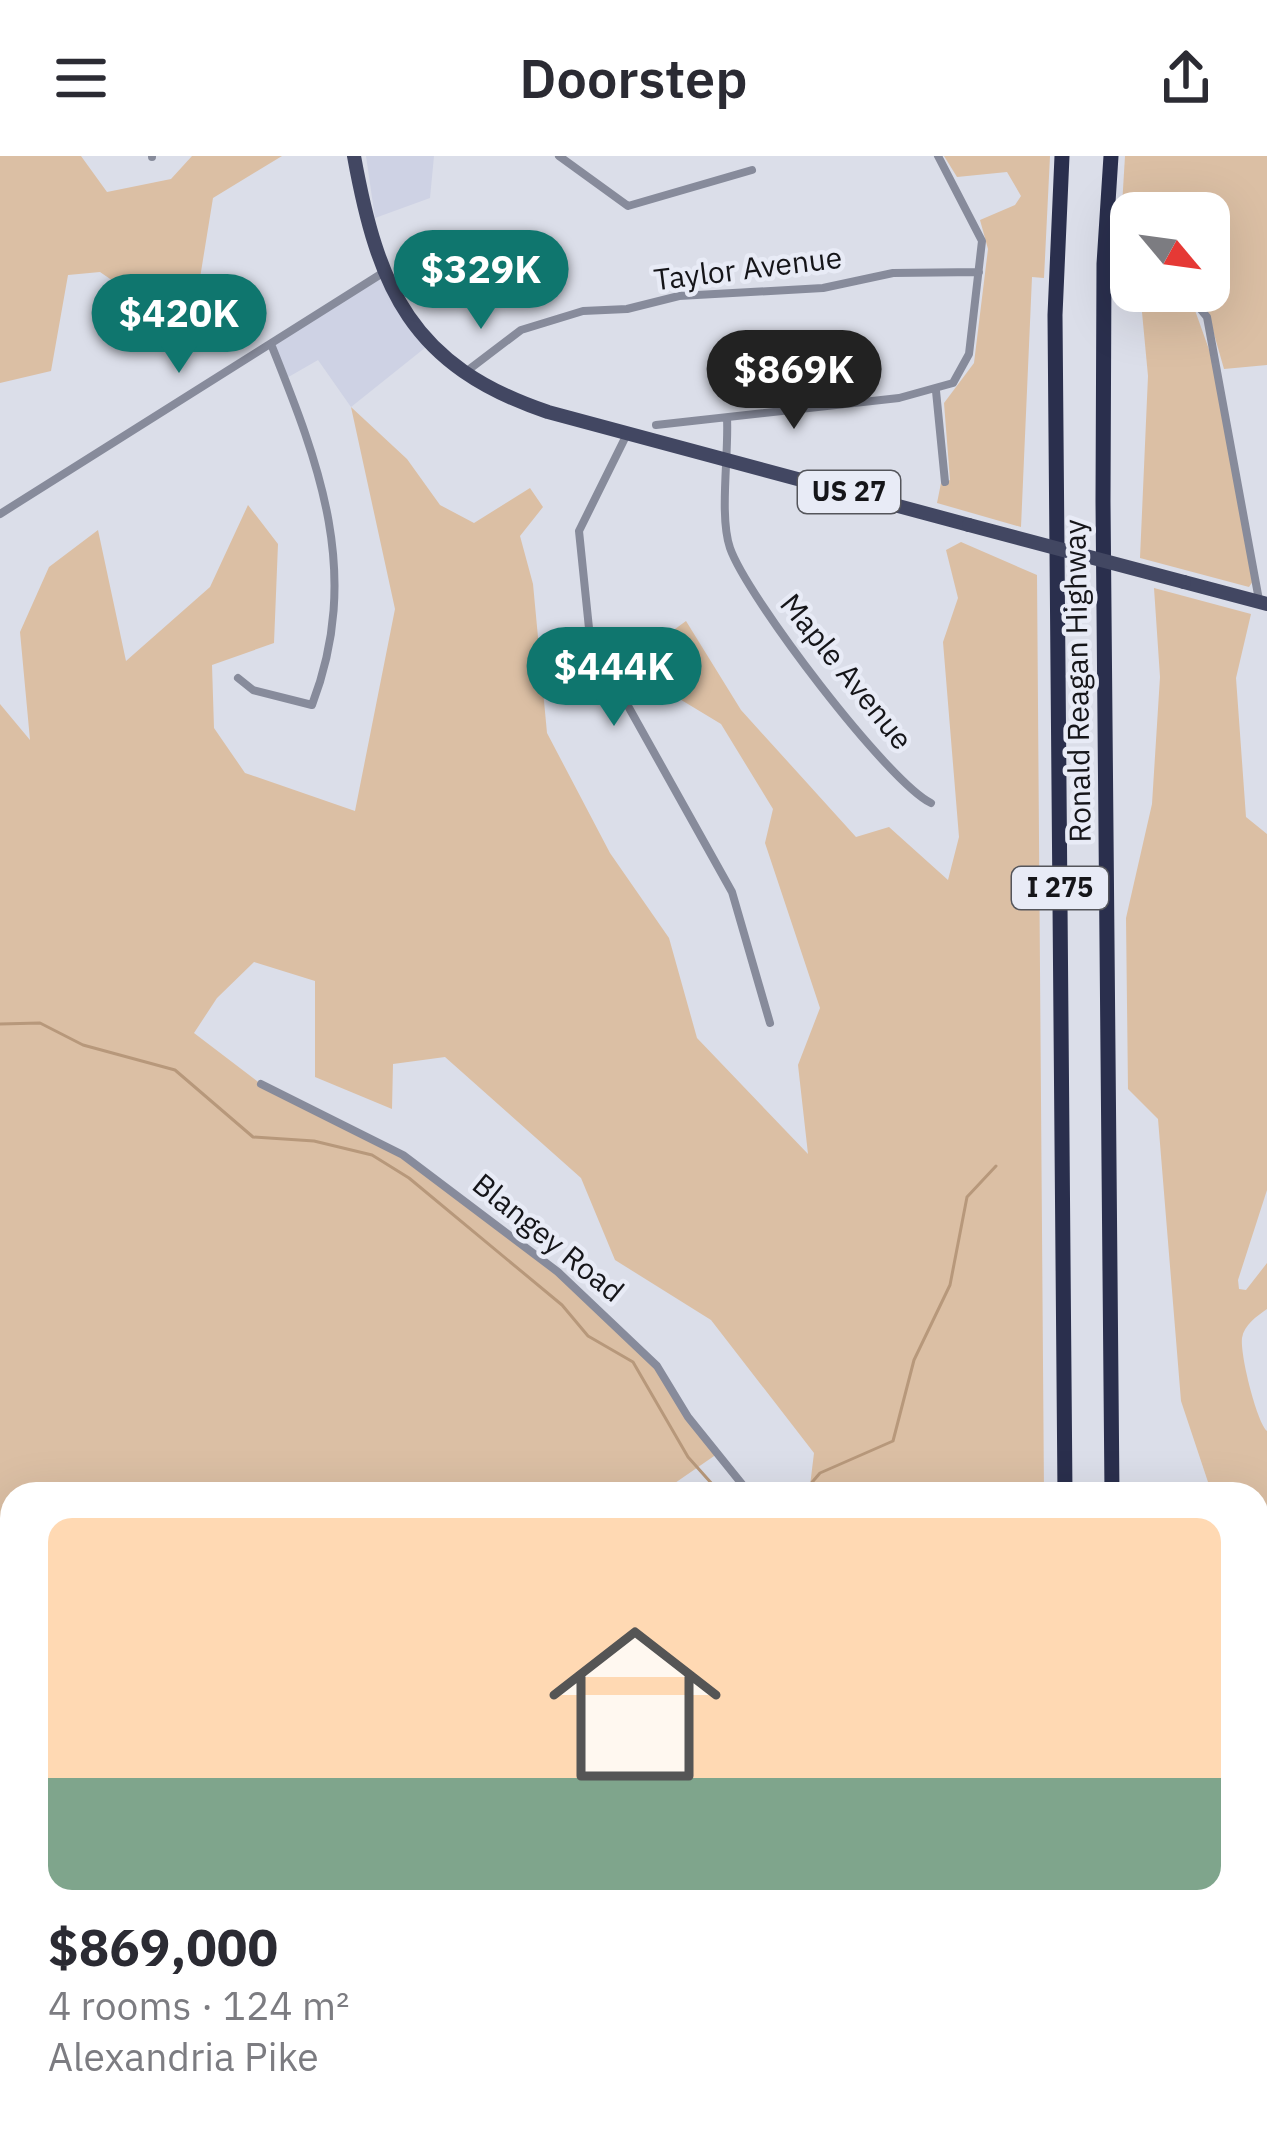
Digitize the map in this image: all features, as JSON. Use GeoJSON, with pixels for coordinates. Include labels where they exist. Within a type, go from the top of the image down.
{"type":"FeatureCollection","features":[{"type":"Feature","properties":{"kind":"highway","name":"Ronald Reagan Highway"},"geometry":{"type":"LineString","coordinates":[[1061,156],[1054,315],[1064,1482]]}},
{"type":"Feature","properties":{"kind":"highway","name":"Ronald Reagan Highway"},"geometry":{"type":"LineString","coordinates":[[1111,156],[1104,264],[1103,501],[1112,1482]]}},
{"type":"Feature","properties":{"kind":"main road","name":"US 27"},"geometry":{"type":"LineString","coordinates":[[353,156],[381,274],[411,322],[466,371],[527,405],[1263,603]]}},
{"type":"Feature","properties":{"kind":"street"},"geometry":{"type":"LineString","coordinates":[[559,156],[607,192],[635,206],[752,170]]}},
{"type":"Feature","properties":{"kind":"street"},"geometry":{"type":"LineString","coordinates":[[656,424],[936,391],[953,383],[966,363],[982,241],[938,156]]}},
{"type":"Feature","properties":{"kind":"street","name":"Taylor Avenue"},"geometry":{"type":"LineString","coordinates":[[466,371],[521,330],[583,311],[627,310],[679,296],[823,288],[893,273],[980,272]]}},
{"type":"Feature","properties":{"kind":"street"},"geometry":{"type":"LineString","coordinates":[[0,514],[381,274]]}},
{"type":"Feature","properties":{"kind":"street"},"geometry":{"type":"LineString","coordinates":[[1204,312],[1263,603]]}},
{"type":"Feature","properties":{"kind":"street"},"geometry":{"type":"LineString","coordinates":[[238,679],[253,690],[312,705],[333,629],[331,509],[271,344]]}},
{"type":"Feature","properties":{"kind":"street"},"geometry":{"type":"LineString","coordinates":[[936,391],[945,482]]}},
{"type":"Feature","properties":{"kind":"street","name":"Maple Avenue"},"geometry":{"type":"LineString","coordinates":[[727,418],[729,547],[768,620],[890,765],[932,803]]}},
{"type":"Feature","properties":{"kind":"street"},"geometry":{"type":"LineString","coordinates":[[628,433],[578,531],[590,638],[732,892],[770,1023]]}},
{"type":"Feature","properties":{"kind":"street","name":"Blangey Road"},"geometry":{"type":"LineString","coordinates":[[260,1084],[403,1155],[574,1286],[657,1366],[740,1482]]}},
{"type":"Feature","properties":{"kind":"shaded area"},"geometry":{"type":"Polygon","coordinates":[[[0,156],[81,156],[107,192],[171,179],[192,156],[282,156],[213,198],[200,278],[135,296],[100,272],[68,275],[51,371],[0,383],[0,156]]]}},
{"type":"Feature","properties":{"kind":"shaded area"},"geometry":{"type":"Polygon","coordinates":[[[366,156],[434,156],[430,198],[375,218],[366,156]]]}},
{"type":"Feature","properties":{"kind":"shaded area"},"geometry":{"type":"Polygon","coordinates":[[[944,156],[1050,156],[1044,278],[1032,277],[1021,527],[937,503],[941,483],[950,480],[944,403],[974,363],[988,249],[980,220],[1015,205],[1021,196],[1007,172],[957,177],[944,156]]]}},
{"type":"Feature","properties":{"kind":"shaded area"},"geometry":{"type":"Polygon","coordinates":[[[1125,156],[1267,156],[1267,365],[1224,369],[1208,312],[1230,312],[1230,192],[1123,192],[1125,156]]]}},
{"type":"Feature","properties":{"kind":"shaded area"},"geometry":{"type":"Polygon","coordinates":[[[381,274],[431,343],[351,407],[318,360],[285,379],[271,344],[381,274]]]}},
{"type":"Feature","properties":{"kind":"shaded area"},"geometry":{"type":"Polygon","coordinates":[[[1142,312],[1196,312],[1212,358],[1255,578],[1249,587],[1140,558],[1148,376],[1142,312]]]}},
{"type":"Feature","properties":{"kind":"shaded area"},"geometry":{"type":"Polygon","coordinates":[[[351,407],[407,459],[440,505],[474,523],[530,488],[543,507],[520,536],[533,584],[547,733],[610,853],[669,938],[697,1038],[808,1154],[798,1065],[820,1008],[765,843],[773,809],[721,724],[673,695],[645,651],[686,621],[741,710],[856,837],[889,827],[948,880],[959,837],[943,642],[958,598],[946,550],[961,542],[1037,575],[1044,1482],[810,1482],[814,1453],[711,1320],[615,1260],[581,1178],[445,1057],[393,1064],[392,1109],[315,1077],[315,981],[254,962],[217,998],[194,1033],[261,1084],[378,1141],[558,1272],[643,1351],[717,1454],[676,1482],[0,1482],[0,704],[30,740],[20,632],[49,567],[98,530],[126,661],[210,587],[248,505],[278,544],[274,643],[212,665],[214,728],[245,773],[355,811],[395,609],[351,407]]]}},
{"type":"Feature","properties":{"kind":"shaded area"},"geometry":{"type":"Polygon","coordinates":[[[1154,588],[1251,614],[1236,678],[1246,817],[1267,834],[1267,1190],[1238,1280],[1239,1289],[1246,1290],[1267,1263],[1267,1309],[1248,1325],[1242,1338],[1250,1388],[1267,1431],[1267,1482],[1208,1482],[1181,1401],[1158,1119],[1128,1089],[1126,918],[1152,804],[1160,677],[1154,588]]]}},
{"type":"Feature","properties":{"kind":"waterway"},"geometry":{"type":"LineString","coordinates":[[0,1024],[40,1023],[83,1045],[175,1070],[253,1137],[314,1141],[372,1155],[409,1178],[562,1305],[588,1336],[633,1362],[688,1457],[710,1482]]}},
{"type":"Feature","properties":{"kind":"waterway"},"geometry":{"type":"LineString","coordinates":[[812,1482],[820,1473],[893,1441],[914,1360],[950,1285],[967,1197],[996,1166]]}}]}
